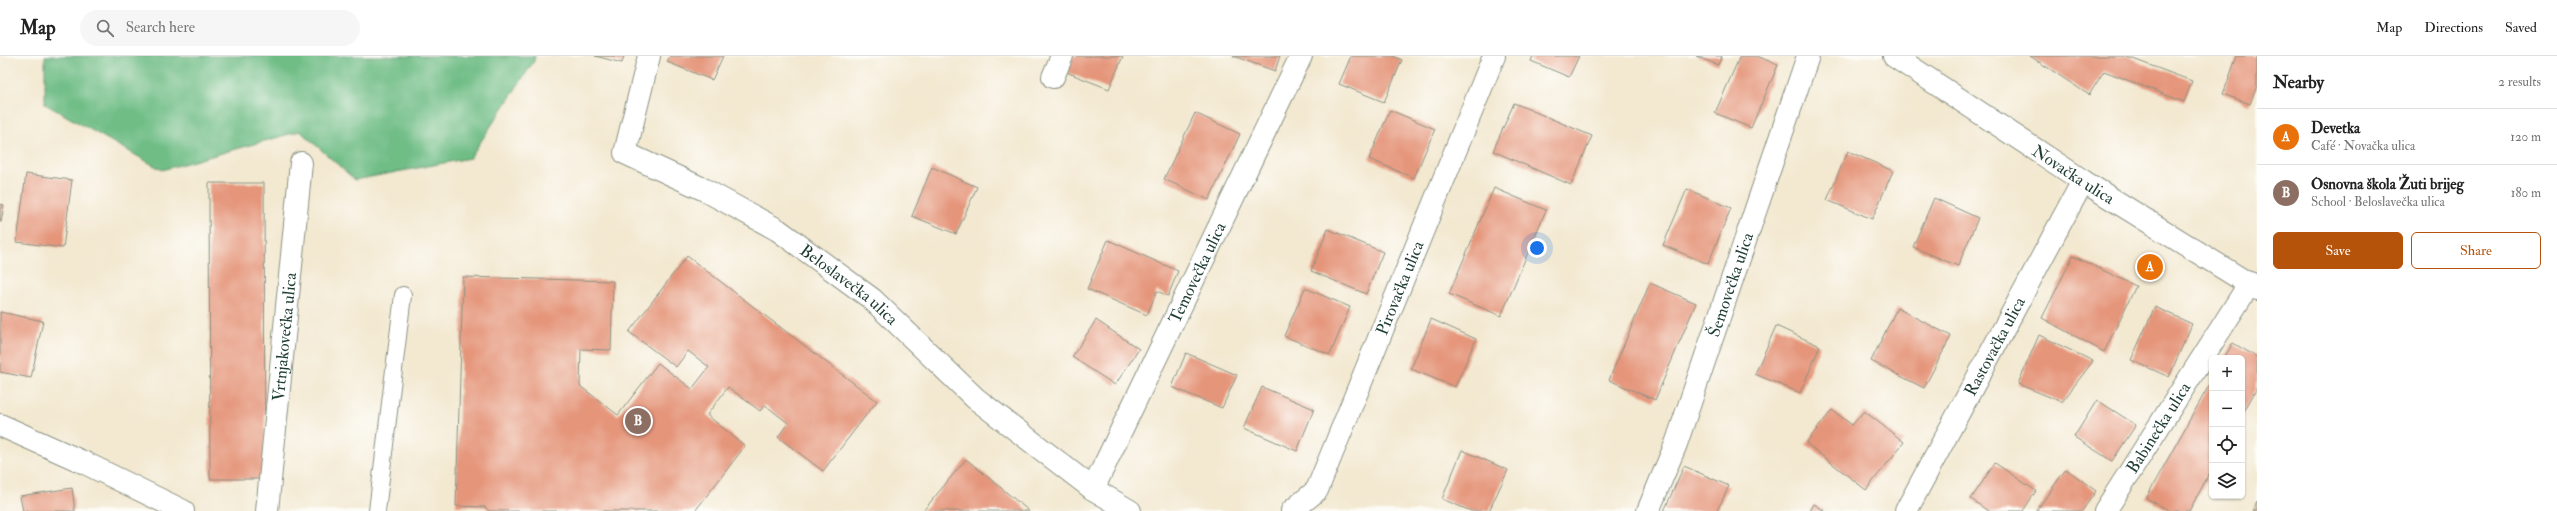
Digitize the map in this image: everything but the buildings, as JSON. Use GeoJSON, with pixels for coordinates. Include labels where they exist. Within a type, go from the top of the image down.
{"type":"FeatureCollection","features":[{"type":"Feature","properties":{"kind":"street","name":"Beloslavečka ulica"},"geometry":{"type":"LineString","coordinates":[[649,56],[625,153],[703,189],[778,230],[872,299],[975,398],[1093,489],[1130,511]]}},
{"type":"Feature","properties":{"kind":"street"},"geometry":{"type":"LineString","coordinates":[[1053,77],[1062,56]]}},
{"type":"Feature","properties":{"kind":"street","name":"Temovečka ulica"},"geometry":{"type":"LineString","coordinates":[[1093,489],[1301,56]]}},
{"type":"Feature","properties":{"kind":"street","name":"Pirovačka ulica"},"geometry":{"type":"LineString","coordinates":[[1292,511],[1317,490],[1494,56]]}},
{"type":"Feature","properties":{"kind":"street","name":"Šemovečka ulica"},"geometry":{"type":"LineString","coordinates":[[1648,511],[1676,444],[1808,56]]}},
{"type":"Feature","properties":{"kind":"street","name":"Novačka ulica"},"geometry":{"type":"LineString","coordinates":[[1894,56],[2083,181],[2253,286]]}},
{"type":"Feature","properties":{"kind":"street","name":"Vrtnjakovečka ulica"},"geometry":{"type":"LineString","coordinates":[[266,511],[300,163]]}},
{"type":"Feature","properties":{"kind":"street","name":"Rastovačka ulica"},"geometry":{"type":"LineString","coordinates":[[1906,511],[2083,181]]}},
{"type":"Feature","properties":{"kind":"street","name":"Babinečka ulica"},"geometry":{"type":"LineString","coordinates":[[2105,511],[2253,286]]}},
{"type":"Feature","properties":{"kind":"street"},"geometry":{"type":"LineString","coordinates":[[0,425],[86,463],[184,511]]}},
{"type":"Feature","properties":{"kind":"lane"},"geometry":{"type":"LineString","coordinates":[[377,511],[404,295]]}},
{"type":"Feature","properties":{"kind":"green space"},"geometry":{"type":"Polygon","coordinates":[[[45,56],[535,56],[534,61],[470,158],[355,180],[300,131],[162,170],[45,104],[45,56]]]}},
{"type":"Feature","properties":{"kind":"place","name":"Devetka"},"geometry":{"type":"Point","coordinates":[2150,267]}},
{"type":"Feature","properties":{"kind":"place","name":"Osnovna škola Žuti brijeg"},"geometry":{"type":"Point","coordinates":[638,421]}}]}
